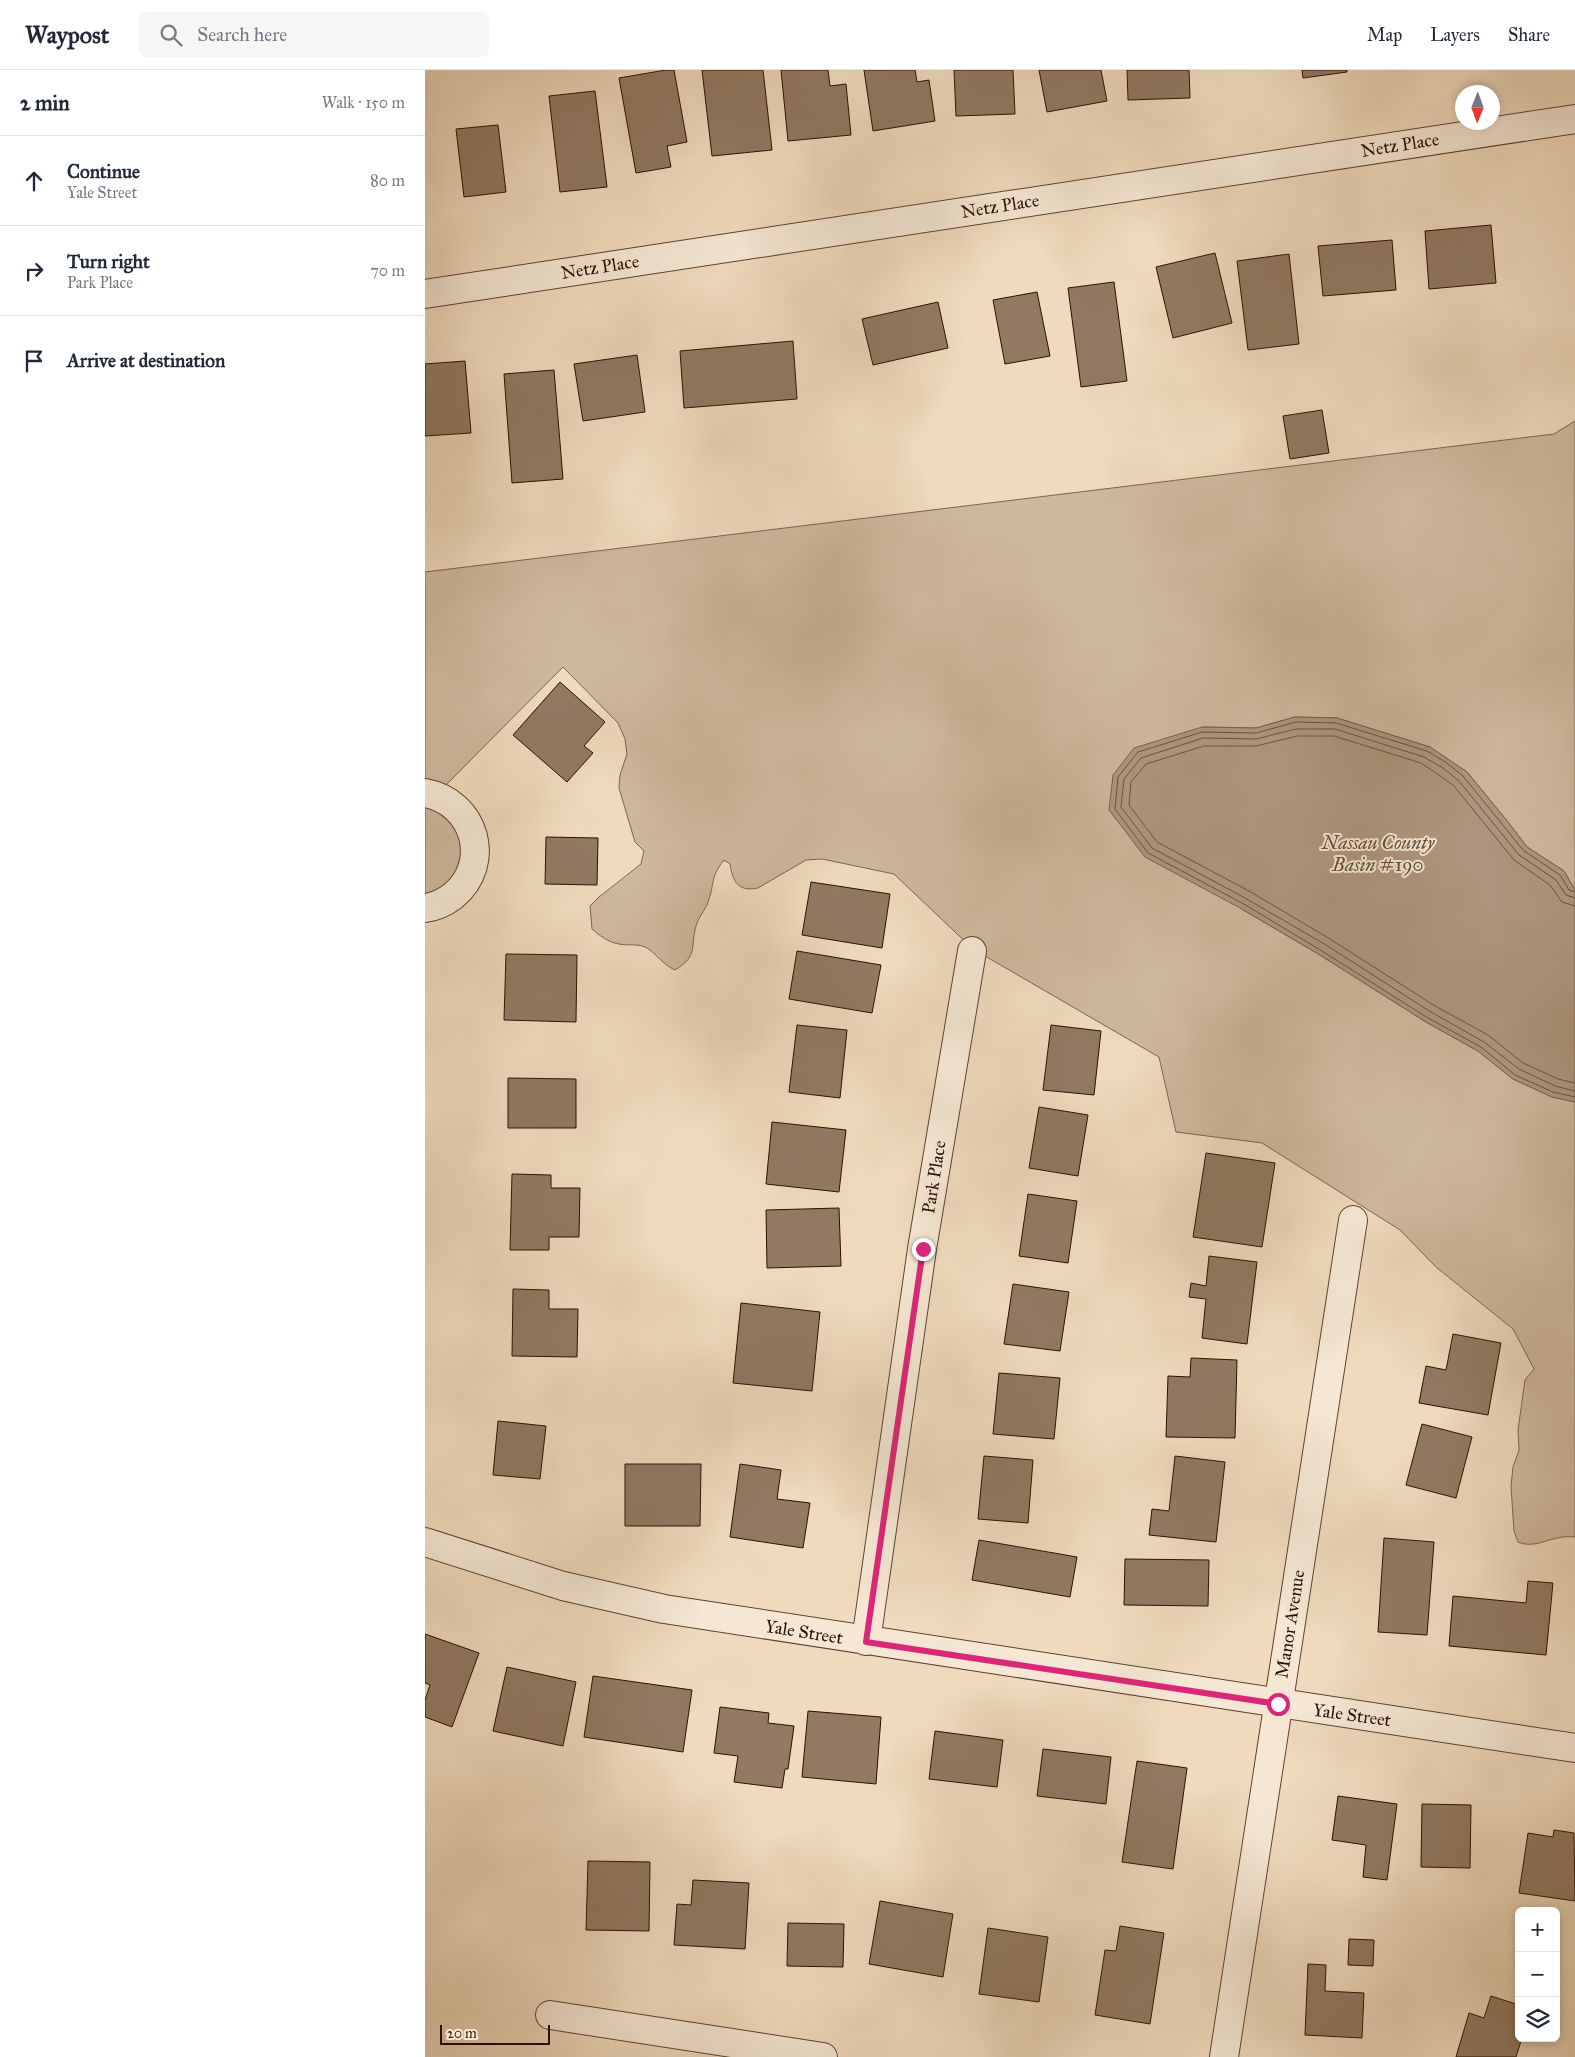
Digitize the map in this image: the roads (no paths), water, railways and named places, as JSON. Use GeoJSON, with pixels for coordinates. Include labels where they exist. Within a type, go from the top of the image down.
{"type":"FeatureCollection","features":[{"type":"Feature","properties":{"kind":"street","name":"Netz Place"},"geometry":{"type":"LineString","coordinates":[[425,294],[1575,119]]}},
{"type":"Feature","properties":{"kind":"street"},"geometry":{"type":"LineString","coordinates":[[425,793],[435,795],[453,804],[466,819],[473,836],[475,856],[471,874],[461,889],[446,901],[425,908]]}},
{"type":"Feature","properties":{"kind":"street","name":"Park Place"},"geometry":{"type":"LineString","coordinates":[[866,1642],[923,1249],[972,951]]}},
{"type":"Feature","properties":{"kind":"street","name":"Manor Avenue"},"geometry":{"type":"LineString","coordinates":[[1224,2057],[1353,1220]]}},
{"type":"Feature","properties":{"kind":"street","name":"Yale Street"},"geometry":{"type":"LineString","coordinates":[[425,1542],[563,1586],[629,1602],[866,1642],[1575,1748]]}},
{"type":"Feature","properties":{"kind":"street"},"geometry":{"type":"LineString","coordinates":[[550,2015],[823,2057]]}},
{"type":"Feature","properties":{"kind":"water","name":"Nassau County Basin #190"},"geometry":{"type":"Polygon","coordinates":[[[1295,717],[1337,718],[1430,747],[1467,772],[1527,847],[1564,871],[1575,890],[1575,1102],[1552,1097],[1513,1079],[1478,1051],[1426,1022],[1320,955],[1240,908],[1145,857],[1109,810],[1113,775],[1134,748],[1202,727],[1256,728],[1295,717]]]}}]}
